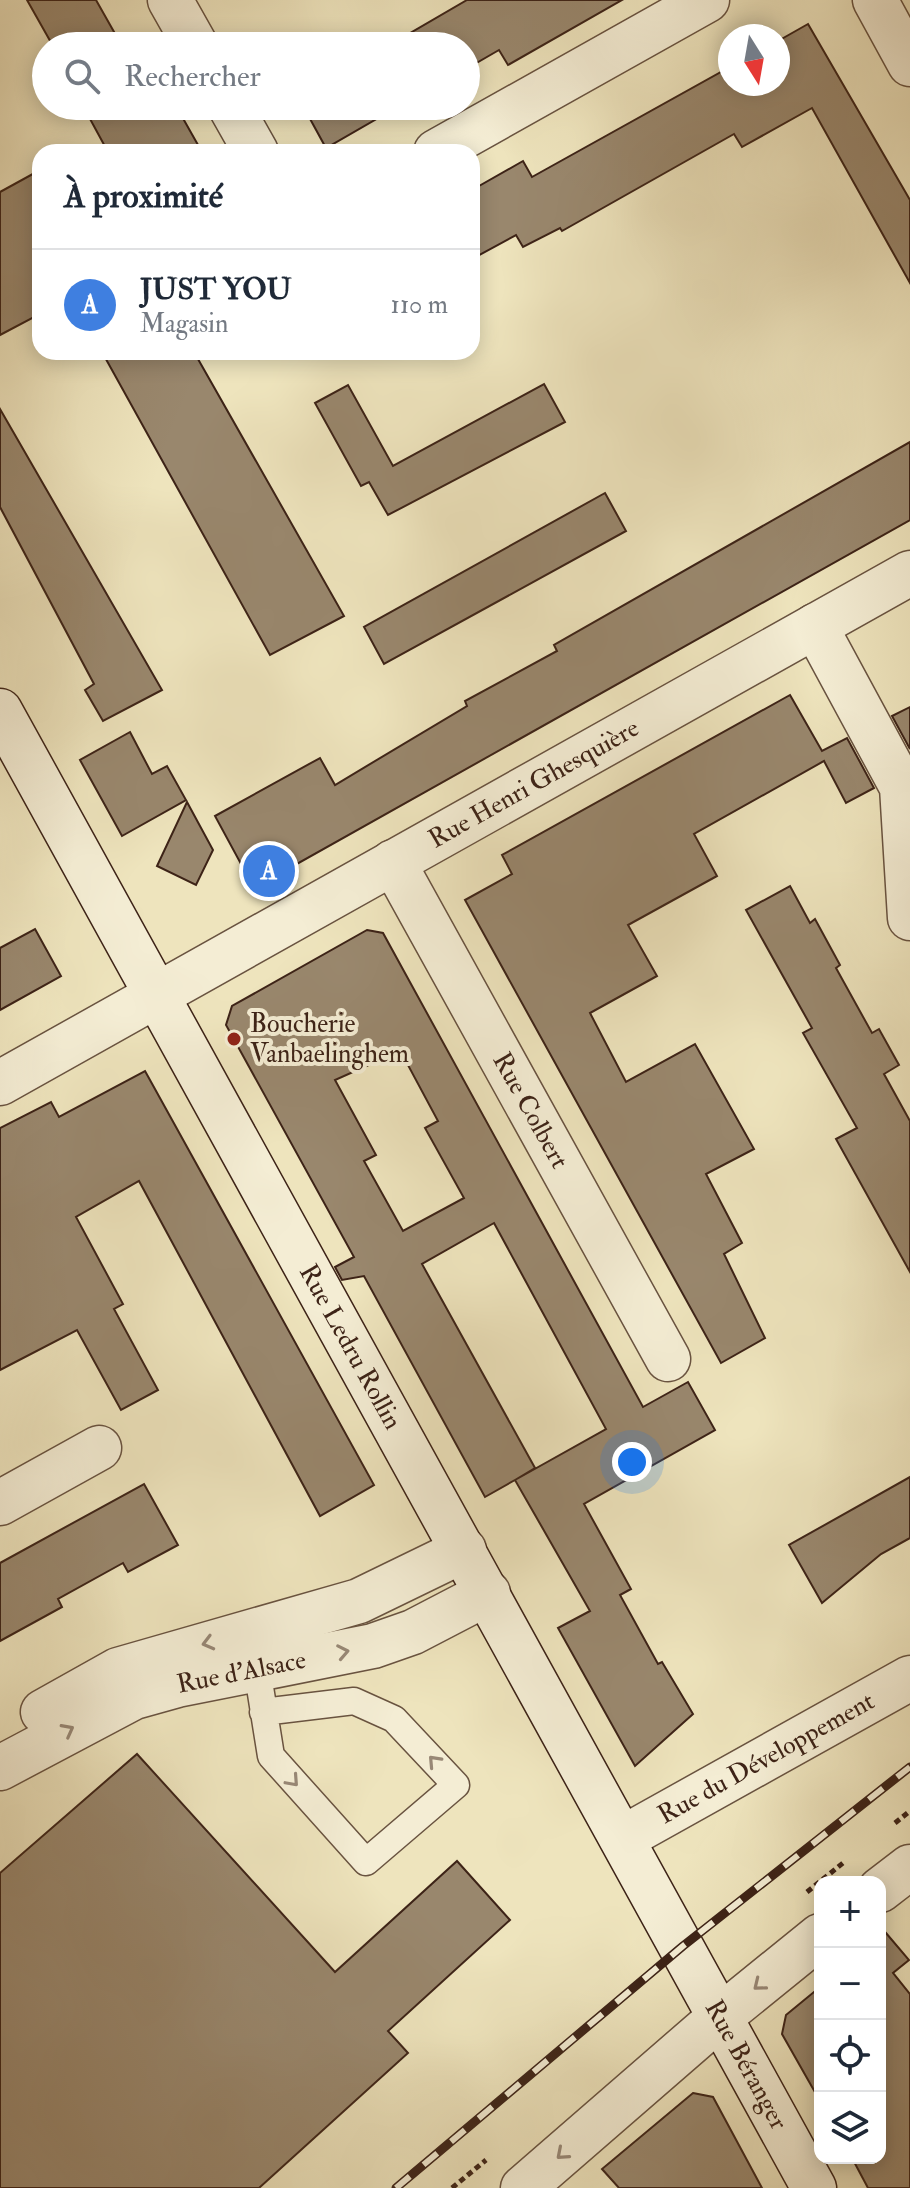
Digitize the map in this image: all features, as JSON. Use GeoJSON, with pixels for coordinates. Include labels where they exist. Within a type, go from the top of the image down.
{"type":"FeatureCollection","features":[{"type":"Feature","properties":{"kind":"street"},"geometry":{"type":"LineString","coordinates":[[170,0],[188,32]]}},
{"type":"Feature","properties":{"kind":"street"},"geometry":{"type":"LineString","coordinates":[[450,144],[707,0]]}},
{"type":"Feature","properties":{"kind":"street"},"geometry":{"type":"LineString","coordinates":[[875,0],[910,64]]}},
{"type":"Feature","properties":{"kind":"street"},"geometry":{"type":"LineString","coordinates":[[238,120],[251,144]]}},
{"type":"Feature","properties":{"kind":"street","name":"Rue Henri Ghesquière"},"geometry":{"type":"LineString","coordinates":[[0,1083],[910,573]]}},
{"type":"Feature","properties":{"kind":"street"},"geometry":{"type":"LineString","coordinates":[[815,626],[902,787],[910,918]]}},
{"type":"Feature","properties":{"kind":"street","name":"Rue Ledru Rollin"},"geometry":{"type":"LineString","coordinates":[[0,711],[712,1999]]}},
{"type":"Feature","properties":{"kind":"street","name":"Rue Colbert"},"geometry":{"type":"LineString","coordinates":[[393,862],[668,1359]]}},
{"type":"Feature","properties":{"kind":"street"},"geometry":{"type":"LineString","coordinates":[[0,1503],[99,1448]]}},
{"type":"Feature","properties":{"kind":"street","name":"Rue d'Alsace"},"geometry":{"type":"LineString","coordinates":[[0,1768],[134,1697],[255,1650],[464,1550]]}},
{"type":"Feature","properties":{"kind":"street","name":"Rue d'Alsace"},"geometry":{"type":"LineString","coordinates":[[0,1737],[118,1670],[255,1650],[393,1640],[488,1593]]}},
{"type":"Feature","properties":{"kind":"street","name":"Rue du Développement"},"geometry":{"type":"LineString","coordinates":[[623,1838],[910,1678]]}},
{"type":"Feature","properties":{"kind":"street"},"geometry":{"type":"LineString","coordinates":[[886,1885],[910,1867]]}},
{"type":"Feature","properties":{"kind":"street"},"geometry":{"type":"LineString","coordinates":[[523,2188],[712,1999],[814,1940]]}},
{"type":"Feature","properties":{"kind":"street","name":"Rue Béranger"},"geometry":{"type":"LineString","coordinates":[[712,1999],[814,2188]]}},
{"type":"Feature","properties":{"kind":"lane"},"geometry":{"type":"LineString","coordinates":[[255,1650],[263,1712],[271,1756],[366,1862],[456,1785],[394,1719],[354,1701],[263,1712]]}},
{"type":"Feature","properties":{"kind":"building"},"geometry":{"type":"Polygon","coordinates":[[[27,0],[96,0],[114,32],[45,32],[27,0]]]}},
{"type":"Feature","properties":{"kind":"building"},"geometry":{"type":"Polygon","coordinates":[[[467,0],[622,0],[508,65],[499,50],[480,61],[480,32],[412,32],[467,0]]]}},
{"type":"Feature","properties":{"kind":"building"},"geometry":{"type":"Polygon","coordinates":[[[808,24],[910,200],[910,283],[812,108],[742,147],[734,134],[562,231],[560,228],[523,247],[516,235],[480,255],[480,185],[523,161],[532,177],[718,74],[718,96],[790,96],[790,34],[808,24]]]}},
{"type":"Feature","properties":{"kind":"building"},"geometry":{"type":"Polygon","coordinates":[[[91,120],[184,120],[197,144],[104,144],[91,120]]]}},
{"type":"Feature","properties":{"kind":"building"},"geometry":{"type":"Polygon","coordinates":[[[311,120],[375,120],[333,144],[324,144],[311,120]]]}},
{"type":"Feature","properties":{"kind":"building"},"geometry":{"type":"Polygon","coordinates":[[[32,174],[32,318],[0,335],[0,192],[32,174]]]}},
{"type":"Feature","properties":{"kind":"building"},"geometry":{"type":"Polygon","coordinates":[[[106,360],[199,360],[344,616],[270,655],[106,360]]]}},
{"type":"Feature","properties":{"kind":"building"},"geometry":{"type":"Polygon","coordinates":[[[544,384],[565,422],[388,515],[369,482],[361,486],[315,403],[348,385],[393,466],[544,384]]]}},
{"type":"Feature","properties":{"kind":"building"},"geometry":{"type":"Polygon","coordinates":[[[0,409],[162,690],[103,721],[85,690],[94,684],[0,507],[0,409]]]}},
{"type":"Feature","properties":{"kind":"building"},"geometry":{"type":"Polygon","coordinates":[[[910,442],[910,520],[254,888],[215,816],[320,758],[335,785],[467,706],[465,701],[557,651],[554,645],[910,442]]]}},
{"type":"Feature","properties":{"kind":"building"},"geometry":{"type":"Polygon","coordinates":[[[605,493],[626,531],[384,664],[364,627],[605,493]]]}},
{"type":"Feature","properties":{"kind":"building"},"geometry":{"type":"Polygon","coordinates":[[[790,695],[822,751],[847,738],[874,788],[846,803],[824,761],[694,834],[717,876],[628,925],[657,976],[590,1013],[626,1082],[695,1044],[754,1149],[706,1174],[742,1243],[724,1254],[765,1338],[721,1363],[465,900],[512,874],[502,855],[790,695]]]}},
{"type":"Feature","properties":{"kind":"building"},"geometry":{"type":"Polygon","coordinates":[[[910,707],[910,749],[892,716],[910,707]]]}},
{"type":"Feature","properties":{"kind":"building"},"geometry":{"type":"Polygon","coordinates":[[[130,732],[152,774],[167,766],[186,800],[122,836],[80,760],[130,732]]]}},
{"type":"Feature","properties":{"kind":"building"},"geometry":{"type":"Polygon","coordinates":[[[187,802],[213,850],[196,885],[157,866],[187,802]]]}},
{"type":"Feature","properties":{"kind":"building"},"geometry":{"type":"Polygon","coordinates":[[[790,886],[810,923],[815,919],[840,965],[836,968],[872,1033],[879,1029],[899,1065],[884,1074],[910,1121],[910,1272],[836,1139],[857,1128],[803,1033],[812,1028],[746,910],[790,886]]]}},
{"type":"Feature","properties":{"kind":"building"},"geometry":{"type":"Polygon","coordinates":[[[35,929],[61,976],[0,1010],[0,948],[35,929]]]}},
{"type":"Feature","properties":{"kind":"building"},"geometry":{"type":"Polygon","coordinates":[[[367,930],[383,933],[643,1407],[688,1382],[715,1430],[584,1504],[631,1589],[620,1595],[658,1664],[662,1662],[693,1714],[635,1766],[558,1628],[590,1611],[515,1480],[485,1497],[364,1276],[342,1280],[335,1267],[354,1257],[226,1025],[232,1006],[367,930]],[[382,1059],[335,1080],[376,1155],[364,1161],[403,1231],[464,1198],[425,1128],[438,1121],[408,1065],[382,1059]],[[494,1223],[422,1264],[535,1468],[515,1480],[606,1429],[494,1223]]]}},
{"type":"Feature","properties":{"kind":"building"},"geometry":{"type":"Polygon","coordinates":[[[145,1071],[374,1485],[320,1516],[139,1181],[76,1217],[123,1304],[114,1309],[158,1390],[121,1410],[77,1330],[0,1370],[0,1128],[51,1102],[59,1117],[145,1071]]]}},
{"type":"Feature","properties":{"kind":"building"},"geometry":{"type":"Polygon","coordinates":[[[910,1477],[910,1538],[881,1554],[822,1603],[789,1545],[910,1477]]]}},
{"type":"Feature","properties":{"kind":"building"},"geometry":{"type":"Polygon","coordinates":[[[144,1484],[178,1545],[128,1572],[123,1563],[58,1599],[62,1607],[0,1641],[0,1563],[144,1484]]]}},
{"type":"Feature","properties":{"kind":"building"},"geometry":{"type":"Polygon","coordinates":[[[137,1754],[335,1972],[457,1861],[510,1920],[388,2031],[408,2053],[259,2188],[0,2188],[0,1873],[137,1754]]]}},
{"type":"Feature","properties":{"kind":"building"},"geometry":{"type":"Polygon","coordinates":[[[886,1933],[909,1960],[893,1973],[910,1994],[910,2188],[868,2188],[855,2164],[886,2164],[886,1933]]]}},
{"type":"Feature","properties":{"kind":"building"},"geometry":{"type":"Polygon","coordinates":[[[814,1992],[814,2090],[782,2034],[786,2015],[814,1992]]]}},
{"type":"Feature","properties":{"kind":"building"},"geometry":{"type":"Polygon","coordinates":[[[693,2093],[713,2097],[762,2188],[619,2188],[602,2169],[693,2093]]]}},
{"type":"Feature","properties":{"kind":"railway"},"geometry":{"type":"LineString","coordinates":[[396,2188],[683,1946],[910,1767]]}},
{"type":"Feature","properties":{"kind":"place","name":"JUST YOU"},"geometry":{"type":"Point","coordinates":[269,871]}},
{"type":"Feature","properties":{"kind":"place","name":"Boucherie Vanbaelinghem"},"geometry":{"type":"Point","coordinates":[234,1039]}}]}
